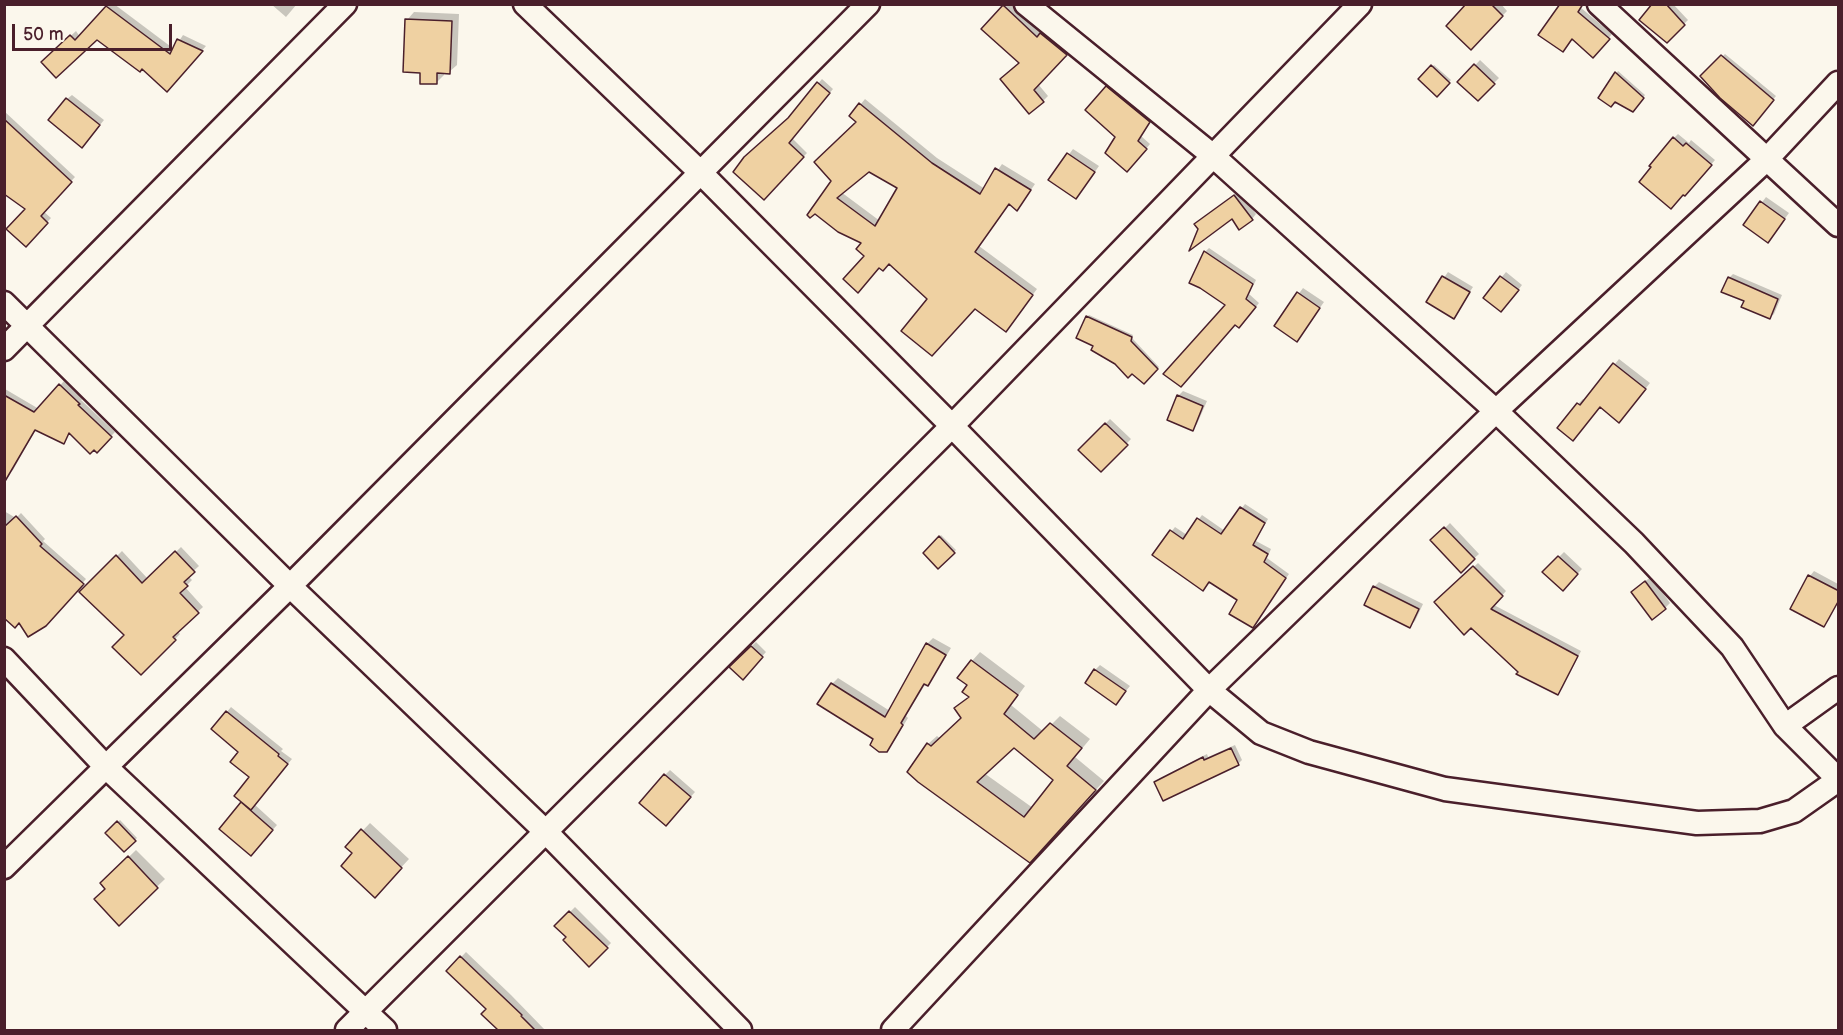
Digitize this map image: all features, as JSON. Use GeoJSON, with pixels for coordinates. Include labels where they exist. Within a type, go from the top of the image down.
{"type":"FeatureCollection","features":[{"type":"Feature","properties":{"kind":"street"},"geometry":{"type":"LineString","coordinates":[[4,349],[345,4]]}},
{"type":"Feature","properties":{"kind":"street"},"geometry":{"type":"LineString","coordinates":[[525,4],[701,173],[1209,690],[1261,733],[1309,752],[1445,789],[1697,823],[1760,821],[1794,811],[1839,780],[1785,726],[1732,647],[1634,543],[1496,411],[1212,155],[1026,4]]}},
{"type":"Feature","properties":{"kind":"street"},"geometry":{"type":"LineString","coordinates":[[4,867],[290,586],[868,4]]}},
{"type":"Feature","properties":{"kind":"street"},"geometry":{"type":"LineString","coordinates":[[347,1030],[952,426],[1360,4]]}},
{"type":"Feature","properties":{"kind":"street"},"geometry":{"type":"LineString","coordinates":[[1599,4],[1839,225]]}},
{"type":"Feature","properties":{"kind":"street"},"geometry":{"type":"LineString","coordinates":[[893,1030],[1209,690],[1496,411],[1767,159],[1839,83]]}},
{"type":"Feature","properties":{"kind":"street"},"geometry":{"type":"LineString","coordinates":[[4,303],[290,586],[545,831],[740,1030]]}},
{"type":"Feature","properties":{"kind":"street"},"geometry":{"type":"LineString","coordinates":[[4,660],[106,767],[385,1030]]}},
{"type":"Feature","properties":{"kind":"street"},"geometry":{"type":"LineString","coordinates":[[1785,726],[1839,688]]}},
{"type":"Feature","properties":{"kind":"building"},"geometry":{"type":"Polygon","coordinates":[[[1466,4],[1491,4],[1503,16],[1471,50],[1446,26],[1466,4]]]}},
{"type":"Feature","properties":{"kind":"building"},"geometry":{"type":"Polygon","coordinates":[[[1560,4],[1583,4],[1578,12],[1610,39],[1593,58],[1572,39],[1563,52],[1538,35],[1560,4]]]}},
{"type":"Feature","properties":{"kind":"building"},"geometry":{"type":"Polygon","coordinates":[[[1652,4],[1666,4],[1685,25],[1667,43],[1639,20],[1652,4]]]}},
{"type":"Feature","properties":{"kind":"building"},"geometry":{"type":"Polygon","coordinates":[[[1003,5],[1037,37],[1040,33],[1067,55],[1034,90],[1044,102],[1029,114],[1000,79],[1019,63],[981,29],[1003,5]]]}},
{"type":"Feature","properties":{"kind":"building"},"geometry":{"type":"Polygon","coordinates":[[[106,6],[170,54],[177,39],[203,51],[167,92],[142,69],[140,72],[97,40],[56,78],[41,62],[70,35],[75,40],[106,6]]]}},
{"type":"Feature","properties":{"kind":"building"},"geometry":{"type":"Polygon","coordinates":[[[405,19],[452,21],[450,74],[437,73],[437,84],[420,84],[420,73],[403,72],[405,19]]]}},
{"type":"Feature","properties":{"kind":"building"},"geometry":{"type":"Polygon","coordinates":[[[1721,55],[1774,100],[1753,126],[1720,98],[1700,76],[1721,55]]]}},
{"type":"Feature","properties":{"kind":"building"},"geometry":{"type":"Polygon","coordinates":[[[1474,64],[1495,84],[1478,101],[1457,82],[1474,64]]]}},
{"type":"Feature","properties":{"kind":"building"},"geometry":{"type":"Polygon","coordinates":[[[1431,65],[1450,83],[1437,97],[1418,79],[1431,65]]]}},
{"type":"Feature","properties":{"kind":"building"},"geometry":{"type":"Polygon","coordinates":[[[1615,72],[1644,98],[1633,112],[1615,102],[1611,107],[1598,98],[1615,72]]]}},
{"type":"Feature","properties":{"kind":"building"},"geometry":{"type":"Polygon","coordinates":[[[817,82],[830,93],[789,143],[804,157],[764,200],[733,172],[744,157],[788,118],[817,82]]]}},
{"type":"Feature","properties":{"kind":"building"},"geometry":{"type":"Polygon","coordinates":[[[1106,86],[1150,122],[1138,141],[1147,149],[1127,172],[1105,153],[1115,137],[1085,110],[1106,86]]]}},
{"type":"Feature","properties":{"kind":"building"},"geometry":{"type":"Polygon","coordinates":[[[66,98],[100,125],[82,148],[48,120],[66,98]]]}},
{"type":"Feature","properties":{"kind":"building"},"geometry":{"type":"Polygon","coordinates":[[[859,103],[932,163],[980,194],[995,168],[1031,190],[1017,211],[1009,204],[975,252],[1033,295],[1006,332],[975,309],[932,356],[901,331],[927,299],[889,264],[883,271],[879,268],[858,293],[843,279],[864,256],[856,249],[861,243],[838,232],[815,214],[810,218],[807,215],[831,181],[814,162],[856,122],[849,116],[859,103]],[[869,172],[837,198],[875,226],[897,188],[869,172]]]}},
{"type":"Feature","properties":{"kind":"building"},"geometry":{"type":"Polygon","coordinates":[[[4,119],[72,182],[41,216],[48,223],[26,247],[6,229],[25,209],[4,194],[4,119]]]}},
{"type":"Feature","properties":{"kind":"building"},"geometry":{"type":"Polygon","coordinates":[[[1673,137],[1683,146],[1686,143],[1712,165],[1671,209],[1639,182],[1673,137]]]}},
{"type":"Feature","properties":{"kind":"building"},"geometry":{"type":"Polygon","coordinates":[[[1067,153],[1095,172],[1076,199],[1048,180],[1067,153]]]}},
{"type":"Feature","properties":{"kind":"building"},"geometry":{"type":"Polygon","coordinates":[[[1234,195],[1253,220],[1239,230],[1232,219],[1189,251],[1198,229],[1194,224],[1234,195]]]}},
{"type":"Feature","properties":{"kind":"building"},"geometry":{"type":"Polygon","coordinates":[[[1760,201],[1785,219],[1768,243],[1743,225],[1760,201]]]}},
{"type":"Feature","properties":{"kind":"building"},"geometry":{"type":"Polygon","coordinates":[[[1204,251],[1253,284],[1246,299],[1256,307],[1239,328],[1235,325],[1181,387],[1163,374],[1225,305],[1189,283],[1204,251]]]}},
{"type":"Feature","properties":{"kind":"building"},"geometry":{"type":"Polygon","coordinates":[[[1442,276],[1470,292],[1454,319],[1426,302],[1442,276]]]}},
{"type":"Feature","properties":{"kind":"building"},"geometry":{"type":"Polygon","coordinates":[[[1500,276],[1519,290],[1501,312],[1483,298],[1500,276]]]}},
{"type":"Feature","properties":{"kind":"building"},"geometry":{"type":"Polygon","coordinates":[[[1728,277],[1778,299],[1770,319],[1741,307],[1744,301],[1721,292],[1728,277]]]}},
{"type":"Feature","properties":{"kind":"building"},"geometry":{"type":"Polygon","coordinates":[[[1297,292],[1320,308],[1297,342],[1274,326],[1297,292]]]}},
{"type":"Feature","properties":{"kind":"building"},"geometry":{"type":"Polygon","coordinates":[[[1086,316],[1132,337],[1131,341],[1158,369],[1144,384],[1132,374],[1128,378],[1115,364],[1091,350],[1093,346],[1076,338],[1086,316]]]}},
{"type":"Feature","properties":{"kind":"building"},"geometry":{"type":"Polygon","coordinates":[[[1613,363],[1646,389],[1619,423],[1600,407],[1573,441],[1557,428],[1577,403],[1580,405],[1613,363]]]}},
{"type":"Feature","properties":{"kind":"building"},"geometry":{"type":"Polygon","coordinates":[[[59,384],[112,437],[97,453],[94,450],[90,454],[69,433],[64,444],[35,430],[4,483],[4,395],[34,412],[59,384]]]}},
{"type":"Feature","properties":{"kind":"building"},"geometry":{"type":"Polygon","coordinates":[[[1177,395],[1203,406],[1193,431],[1167,420],[1177,395]]]}},
{"type":"Feature","properties":{"kind":"building"},"geometry":{"type":"Polygon","coordinates":[[[1105,423],[1128,445],[1101,472],[1078,450],[1105,423]]]}},
{"type":"Feature","properties":{"kind":"building"},"geometry":{"type":"Polygon","coordinates":[[[1240,507],[1265,523],[1253,545],[1268,554],[1264,562],[1286,578],[1253,628],[1229,614],[1237,600],[1209,582],[1203,591],[1152,555],[1170,530],[1183,539],[1197,518],[1221,534],[1240,507]]]}},
{"type":"Feature","properties":{"kind":"building"},"geometry":{"type":"Polygon","coordinates":[[[16,516],[42,544],[40,546],[84,584],[46,626],[28,637],[19,623],[15,628],[4,618],[4,527],[16,516]]]}},
{"type":"Feature","properties":{"kind":"building"},"geometry":{"type":"Polygon","coordinates":[[[1444,527],[1475,559],[1461,573],[1430,540],[1444,527]]]}},
{"type":"Feature","properties":{"kind":"building"},"geometry":{"type":"Polygon","coordinates":[[[939,536],[955,553],[938,569],[923,553],[939,536]]]}},
{"type":"Feature","properties":{"kind":"building"},"geometry":{"type":"Polygon","coordinates":[[[175,551],[195,572],[184,582],[188,586],[180,593],[199,613],[173,637],[176,640],[141,675],[112,647],[124,635],[79,592],[116,555],[142,583],[175,551]]]}},
{"type":"Feature","properties":{"kind":"building"},"geometry":{"type":"Polygon","coordinates":[[[1558,556],[1578,574],[1563,591],[1542,572],[1558,556]]]}},
{"type":"Feature","properties":{"kind":"building"},"geometry":{"type":"Polygon","coordinates":[[[1473,566],[1503,596],[1491,609],[1578,656],[1558,695],[1516,674],[1518,672],[1471,628],[1464,635],[1434,602],[1473,566]]]}},
{"type":"Feature","properties":{"kind":"building"},"geometry":{"type":"Polygon","coordinates":[[[1808,575],[1839,591],[1839,600],[1824,627],[1790,609],[1808,575]]]}},
{"type":"Feature","properties":{"kind":"building"},"geometry":{"type":"Polygon","coordinates":[[[1645,581],[1666,609],[1652,620],[1631,592],[1645,581]]]}},
{"type":"Feature","properties":{"kind":"building"},"geometry":{"type":"Polygon","coordinates":[[[1373,586],[1419,609],[1410,628],[1364,605],[1373,586]]]}},
{"type":"Feature","properties":{"kind":"building"},"geometry":{"type":"Polygon","coordinates":[[[926,643],[946,655],[928,686],[924,684],[887,752],[879,752],[870,745],[873,739],[817,704],[831,683],[885,717],[926,643]]]}},
{"type":"Feature","properties":{"kind":"building"},"geometry":{"type":"Polygon","coordinates":[[[751,646],[763,657],[743,680],[729,667],[751,646]]]}},
{"type":"Feature","properties":{"kind":"building"},"geometry":{"type":"Polygon","coordinates":[[[971,660],[1018,695],[1004,714],[1034,739],[1050,723],[1082,748],[1067,766],[1096,790],[1030,863],[907,772],[927,743],[931,746],[961,718],[954,708],[969,697],[962,692],[967,685],[957,678],[971,660]],[[1014,748],[977,782],[1024,817],[1053,780],[1014,748]]]}},
{"type":"Feature","properties":{"kind":"building"},"geometry":{"type":"Polygon","coordinates":[[[1094,669],[1126,691],[1116,705],[1085,683],[1094,669]]]}},
{"type":"Feature","properties":{"kind":"building"},"geometry":{"type":"Polygon","coordinates":[[[226,711],[288,764],[251,810],[234,796],[249,777],[230,762],[238,752],[211,729],[226,711]]]}},
{"type":"Feature","properties":{"kind":"building"},"geometry":{"type":"Polygon","coordinates":[[[1231,748],[1239,765],[1163,801],[1154,782],[1203,757],[1204,760],[1231,748]]]}},
{"type":"Feature","properties":{"kind":"building"},"geometry":{"type":"Polygon","coordinates":[[[664,774],[691,797],[666,826],[639,803],[664,774]]]}},
{"type":"Feature","properties":{"kind":"building"},"geometry":{"type":"Polygon","coordinates":[[[241,802],[273,830],[251,856],[219,829],[241,802]]]}},
{"type":"Feature","properties":{"kind":"building"},"geometry":{"type":"Polygon","coordinates":[[[117,821],[136,841],[124,852],[105,833],[117,821]]]}},
{"type":"Feature","properties":{"kind":"building"},"geometry":{"type":"Polygon","coordinates":[[[361,829],[402,868],[375,898],[341,866],[352,853],[345,847],[361,829]]]}},
{"type":"Feature","properties":{"kind":"building"},"geometry":{"type":"Polygon","coordinates":[[[128,856],[158,888],[119,926],[94,899],[105,889],[100,883],[128,856]]]}},
{"type":"Feature","properties":{"kind":"building"},"geometry":{"type":"Polygon","coordinates":[[[569,911],[608,948],[589,967],[563,940],[566,937],[554,926],[569,911]]]}},
{"type":"Feature","properties":{"kind":"building"},"geometry":{"type":"Polygon","coordinates":[[[460,956],[535,1030],[498,1030],[481,1014],[486,1009],[446,971],[460,956]]]}}]}
